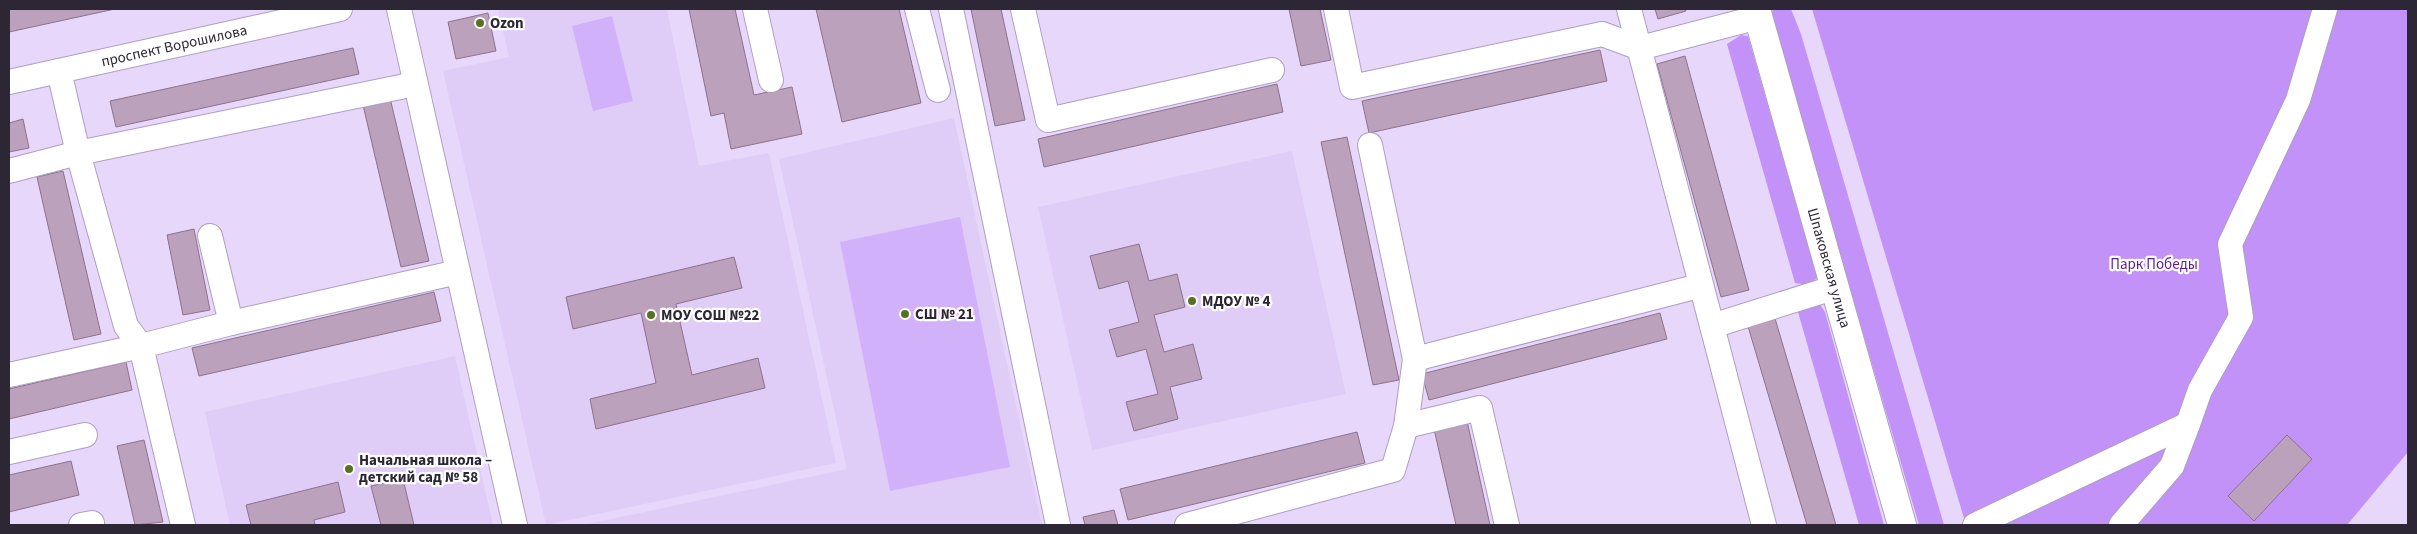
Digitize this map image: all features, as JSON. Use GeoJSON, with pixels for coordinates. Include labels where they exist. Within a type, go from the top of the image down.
{"type":"FeatureCollection","features":[{"type":"Feature","properties":{"kind":"main road","name":"Шпаковская улица"},"geometry":{"type":"LineString","coordinates":[[1758,13],[1902,525]]}},
{"type":"Feature","properties":{"kind":"street","name":"проспект Ворошилова"},"geometry":{"type":"LineString","coordinates":[[9,82],[340,9]]}},
{"type":"Feature","properties":{"kind":"street"},"geometry":{"type":"LineString","coordinates":[[399,9],[515,525]]}},
{"type":"Feature","properties":{"kind":"street"},"geometry":{"type":"LineString","coordinates":[[754,9],[771,80]]}},
{"type":"Feature","properties":{"kind":"street"},"geometry":{"type":"LineString","coordinates":[[917,9],[938,90]]}},
{"type":"Feature","properties":{"kind":"street"},"geometry":{"type":"LineString","coordinates":[[951,9],[1058,525]]}},
{"type":"Feature","properties":{"kind":"street"},"geometry":{"type":"LineString","coordinates":[[1024,9],[1048,120],[1272,70]]}},
{"type":"Feature","properties":{"kind":"street"},"geometry":{"type":"LineString","coordinates":[[1336,9],[1352,87],[1602,34],[1640,48],[1758,13]]}},
{"type":"Feature","properties":{"kind":"street"},"geometry":{"type":"LineString","coordinates":[[1630,9],[1699,286],[1712,326],[1764,525]]}},
{"type":"Feature","properties":{"kind":"street"},"geometry":{"type":"LineString","coordinates":[[2121,525],[2172,466],[2200,390],[2241,316],[2230,244],[2298,100],[2325,9]]}},
{"type":"Feature","properties":{"kind":"street"},"geometry":{"type":"LineString","coordinates":[[59,71],[78,153],[126,326],[142,346],[183,525]]}},
{"type":"Feature","properties":{"kind":"street"},"geometry":{"type":"LineString","coordinates":[[9,171],[78,153],[415,84]]}},
{"type":"Feature","properties":{"kind":"street"},"geometry":{"type":"LineString","coordinates":[[1187,525],[1394,470],[1406,426],[1415,358],[1370,146]]}},
{"type":"Feature","properties":{"kind":"street"},"geometry":{"type":"LineString","coordinates":[[210,236],[231,323]]}},
{"type":"Feature","properties":{"kind":"street"},"geometry":{"type":"LineString","coordinates":[[9,376],[142,346],[231,323],[458,272]]}},
{"type":"Feature","properties":{"kind":"street"},"geometry":{"type":"LineString","coordinates":[[1415,358],[1699,286]]}},
{"type":"Feature","properties":{"kind":"street"},"geometry":{"type":"LineString","coordinates":[[1712,326],[1836,287]]}},
{"type":"Feature","properties":{"kind":"street"},"geometry":{"type":"LineString","coordinates":[[1406,426],[1480,408],[1507,525]]}},
{"type":"Feature","properties":{"kind":"street"},"geometry":{"type":"LineString","coordinates":[[1975,525],[2188,424]]}},
{"type":"Feature","properties":{"kind":"street"},"geometry":{"type":"LineString","coordinates":[[9,452],[85,435]]}},
{"type":"Feature","properties":{"kind":"shaded area","name":"МОУ СОШ №22"},"geometry":{"type":"Polygon","coordinates":[[[498,9],[667,9],[699,166],[769,153],[836,463],[546,525],[443,71],[509,57],[498,9]]]}},
{"type":"Feature","properties":{"kind":"shaded area"},"geometry":{"type":"Polygon","coordinates":[[[612,16],[633,101],[593,111],[572,26],[612,16]]]}},
{"type":"Feature","properties":{"kind":"shaded area","name":"СШ № 21"},"geometry":{"type":"Polygon","coordinates":[[[954,118],[1042,525],[583,525],[847,469],[779,159],[954,118]]]}},
{"type":"Feature","properties":{"kind":"shaded area","name":"МДОУ № 4"},"geometry":{"type":"Polygon","coordinates":[[[1292,151],[1346,394],[1092,450],[1038,207],[1292,151]]]}},
{"type":"Feature","properties":{"kind":"shaded area"},"geometry":{"type":"Polygon","coordinates":[[[960,217],[1010,467],[890,491],[840,242],[960,217]]]}},
{"type":"Feature","properties":{"kind":"shaded area","name":"Начальная школа – детский сад № 58"},"geometry":{"type":"Polygon","coordinates":[[[455,356],[493,525],[230,525],[205,412],[455,356]]]}},
{"type":"Feature","properties":{"kind":"green space"},"geometry":{"type":"Polygon","coordinates":[[[1773,9],[1791,9],[1801,34],[1944,525],[1919,525],[1771,18],[1773,9]]]}},
{"type":"Feature","properties":{"kind":"green space","name":"Парк Победы"},"geometry":{"type":"Polygon","coordinates":[[[1812,9],[2408,9],[2408,452],[2347,525],[1966,525],[1812,9]]]}},
{"type":"Feature","properties":{"kind":"green space"},"geometry":{"type":"Polygon","coordinates":[[[1741,35],[1748,36],[1815,270],[1817,278],[1809,285],[1795,283],[1727,44],[1741,35]]]}},
{"type":"Feature","properties":{"kind":"green space"},"geometry":{"type":"Polygon","coordinates":[[[1819,303],[1825,312],[1884,525],[1859,525],[1798,312],[1803,306],[1819,303]]]}},
{"type":"Feature","properties":{"kind":"building"},"geometry":{"type":"Polygon","coordinates":[[[9,9],[115,9],[9,32],[9,9]]]}},
{"type":"Feature","properties":{"kind":"building"},"geometry":{"type":"Polygon","coordinates":[[[689,9],[735,9],[754,95],[792,87],[802,134],[731,149],[724,113],[711,116],[689,9]]]}},
{"type":"Feature","properties":{"kind":"building"},"geometry":{"type":"Polygon","coordinates":[[[816,9],[899,9],[921,103],[842,122],[816,9]]]}},
{"type":"Feature","properties":{"kind":"building"},"geometry":{"type":"Polygon","coordinates":[[[971,9],[1001,9],[1025,120],[995,126],[971,9]]]}},
{"type":"Feature","properties":{"kind":"building"},"geometry":{"type":"Polygon","coordinates":[[[1289,9],[1320,9],[1331,60],[1301,66],[1289,9]]]}},
{"type":"Feature","properties":{"kind":"building"},"geometry":{"type":"Polygon","coordinates":[[[1655,9],[1685,9],[1686,11],[1658,19],[1655,9]]]}},
{"type":"Feature","properties":{"kind":"building"},"geometry":{"type":"Polygon","coordinates":[[[488,13],[496,51],[456,59],[448,22],[488,13]]]}},
{"type":"Feature","properties":{"kind":"building"},"geometry":{"type":"Polygon","coordinates":[[[353,48],[359,74],[116,127],[110,101],[353,48]]]}},
{"type":"Feature","properties":{"kind":"building"},"geometry":{"type":"Polygon","coordinates":[[[1600,50],[1607,81],[1369,133],[1362,101],[1600,50]]]}},
{"type":"Feature","properties":{"kind":"building"},"geometry":{"type":"Polygon","coordinates":[[[1685,56],[1749,290],[1721,297],[1657,64],[1685,56]]]}},
{"type":"Feature","properties":{"kind":"building"},"geometry":{"type":"Polygon","coordinates":[[[1277,84],[1283,112],[1044,167],[1038,139],[1277,84]]]}},
{"type":"Feature","properties":{"kind":"building"},"geometry":{"type":"Polygon","coordinates":[[[390,98],[429,261],[401,267],[363,105],[390,98]]]}},
{"type":"Feature","properties":{"kind":"building"},"geometry":{"type":"Polygon","coordinates":[[[23,119],[29,148],[9,152],[9,123],[23,119]]]}},
{"type":"Feature","properties":{"kind":"building"},"geometry":{"type":"Polygon","coordinates":[[[1347,137],[1399,380],[1373,385],[1321,142],[1347,137]]]}},
{"type":"Feature","properties":{"kind":"building"},"geometry":{"type":"Polygon","coordinates":[[[63,171],[101,334],[74,340],[37,177],[63,171]]]}},
{"type":"Feature","properties":{"kind":"building"},"geometry":{"type":"Polygon","coordinates":[[[194,229],[210,310],[183,315],[167,235],[194,229]]]}},
{"type":"Feature","properties":{"kind":"building","name":"МДОУ № 4"},"geometry":{"type":"Polygon","coordinates":[[[1139,244],[1149,281],[1177,274],[1185,307],[1154,315],[1164,352],[1193,344],[1202,379],[1170,387],[1178,419],[1134,431],[1126,402],[1158,394],[1146,349],[1117,357],[1109,330],[1139,322],[1128,281],[1099,289],[1090,256],[1139,244]]]}},
{"type":"Feature","properties":{"kind":"building"},"geometry":{"type":"Polygon","coordinates":[[[734,257],[742,288],[676,304],[692,375],[758,358],[765,388],[596,429],[590,399],[656,383],[641,313],[573,329],[566,297],[734,257]]]}},
{"type":"Feature","properties":{"kind":"building"},"geometry":{"type":"Polygon","coordinates":[[[434,292],[441,321],[199,376],[192,348],[434,292]]]}},
{"type":"Feature","properties":{"kind":"building"},"geometry":{"type":"Polygon","coordinates":[[[1660,313],[1667,339],[1429,400],[1422,374],[1660,313]]]}},
{"type":"Feature","properties":{"kind":"building"},"geometry":{"type":"Polygon","coordinates":[[[1774,315],[1836,525],[1807,525],[1747,323],[1774,315]]]}},
{"type":"Feature","properties":{"kind":"building"},"geometry":{"type":"Polygon","coordinates":[[[126,362],[132,390],[9,419],[9,389],[126,362]]]}},
{"type":"Feature","properties":{"kind":"building"},"geometry":{"type":"Polygon","coordinates":[[[1467,421],[1490,525],[1456,525],[1434,429],[1467,421]]]}},
{"type":"Feature","properties":{"kind":"building"},"geometry":{"type":"Polygon","coordinates":[[[1357,432],[1365,463],[1128,520],[1120,489],[1357,432]]]}},
{"type":"Feature","properties":{"kind":"building"},"geometry":{"type":"Polygon","coordinates":[[[2287,435],[2312,459],[2254,521],[2228,496],[2287,435]]]}},
{"type":"Feature","properties":{"kind":"building"},"geometry":{"type":"Polygon","coordinates":[[[144,440],[163,522],[135,525],[117,446],[144,440]]]}},
{"type":"Feature","properties":{"kind":"building"},"geometry":{"type":"Polygon","coordinates":[[[71,461],[79,495],[9,512],[9,475],[71,461]]]}},
{"type":"Feature","properties":{"kind":"building"},"geometry":{"type":"Polygon","coordinates":[[[403,479],[414,525],[381,525],[371,486],[403,479]]]}},
{"type":"Feature","properties":{"kind":"building"},"geometry":{"type":"Polygon","coordinates":[[[338,482],[345,512],[314,520],[315,525],[251,525],[246,505],[338,482]]]}},
{"type":"Feature","properties":{"kind":"building"},"geometry":{"type":"Polygon","coordinates":[[[1114,510],[1118,525],[1085,525],[1083,517],[1114,510]]]}},
{"type":"Feature","properties":{"kind":"place","name":"Ozon"},"geometry":{"type":"Point","coordinates":[480,23]}},
{"type":"Feature","properties":{"kind":"place","name":"МДОУ № 4"},"geometry":{"type":"Point","coordinates":[1192,301]}},
{"type":"Feature","properties":{"kind":"place","name":"СШ № 21"},"geometry":{"type":"Point","coordinates":[905,314]}},
{"type":"Feature","properties":{"kind":"place","name":"МОУ СОШ №22"},"geometry":{"type":"Point","coordinates":[651,315]}},
{"type":"Feature","properties":{"kind":"place","name":"Начальная школа – детский сад № 58"},"geometry":{"type":"Point","coordinates":[349,469]}}]}
